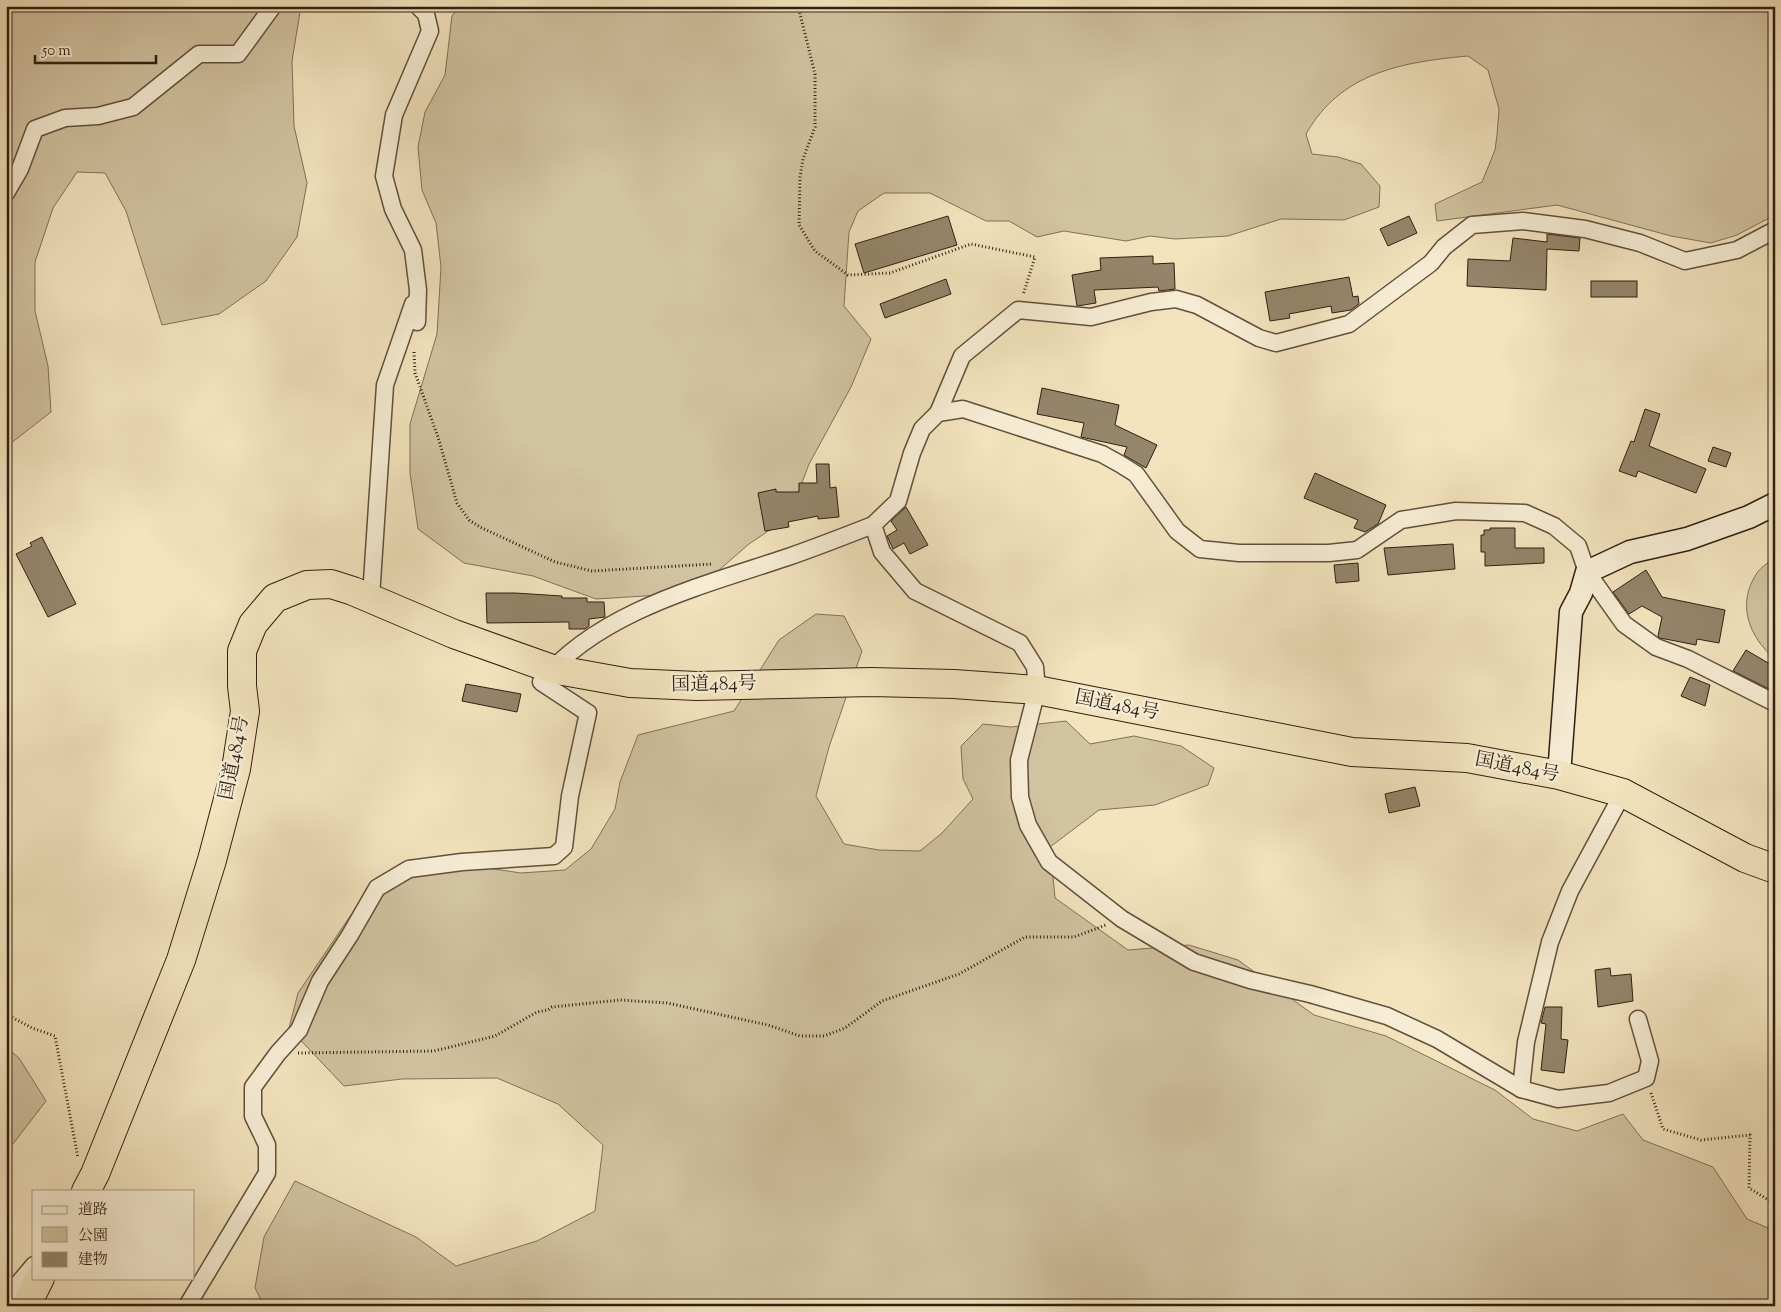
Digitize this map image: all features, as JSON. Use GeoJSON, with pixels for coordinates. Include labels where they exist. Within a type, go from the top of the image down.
{"type":"FeatureCollection","features":[{"type":"Feature","properties":{"kind":"highway","name":"国道484号"},"geometry":{"type":"LineString","coordinates":[[87,1190],[96,1174],[181,960],[212,860],[236,769],[245,711],[242,686],[242,652],[253,624],[275,598],[307,585],[331,584],[371,597],[454,634],[552,669],[630,683],[673,686],[871,682],[954,684],[1037,690],[1352,752],[1467,758],[1559,775],[1623,793],[1745,858],[1775,869]]}},
{"type":"Feature","properties":{"kind":"highway"},"geometry":{"type":"LineString","coordinates":[[26,1306],[39,1280]]}},
{"type":"Feature","properties":{"kind":"street"},"geometry":{"type":"LineString","coordinates":[[6,193],[20,169],[35,129],[65,118],[98,116],[133,107],[199,54],[238,54],[272,6]]}},
{"type":"Feature","properties":{"kind":"street"},"geometry":{"type":"LineString","coordinates":[[417,322],[418,290],[413,250],[393,208],[384,176],[394,115],[430,31],[426,14],[418,6]]}},
{"type":"Feature","properties":{"kind":"street"},"geometry":{"type":"LineString","coordinates":[[187,1306],[267,1173],[267,1145],[253,1116],[253,1087],[278,1053],[299,1030],[320,980],[350,935],[377,888],[408,869],[462,862],[554,856],[564,847],[570,796],[588,713],[541,682],[552,669],[593,635],[645,608],[873,525],[898,501],[912,453],[922,429],[938,413],[962,356],[1018,310],[1091,317],[1151,302],[1176,299],[1197,305],[1259,338],[1276,343],[1349,324],[1431,264],[1444,247],[1472,225],[1523,221],[1585,229],[1640,243],[1685,260],[1737,250],[1775,230]]}},
{"type":"Feature","properties":{"kind":"street"},"geometry":{"type":"LineString","coordinates":[[371,597],[385,385],[418,290]]}},
{"type":"Feature","properties":{"kind":"street"},"geometry":{"type":"LineString","coordinates":[[938,413],[963,409],[1102,454],[1136,474],[1177,531],[1200,549],[1239,553],[1329,553],[1357,550],[1401,520],[1456,511],[1525,513],[1554,526],[1578,546],[1587,572],[1624,624],[1656,647],[1688,659],[1775,703]]}},
{"type":"Feature","properties":{"kind":"street"},"geometry":{"type":"LineString","coordinates":[[1559,775],[1571,612],[1581,593],[1587,572],[1630,552],[1687,539],[1749,517],[1775,504]]}},
{"type":"Feature","properties":{"kind":"street"},"geometry":{"type":"LineString","coordinates":[[873,525],[882,552],[915,592],[1020,643],[1035,667],[1037,690],[1019,760],[1020,797],[1028,825],[1049,862],[1122,919],[1194,962],[1250,980],[1310,994],[1387,1016],[1437,1039],[1521,1089],[1558,1099],[1609,1092],[1646,1078],[1650,1061],[1638,1019]]}},
{"type":"Feature","properties":{"kind":"street"},"geometry":{"type":"LineString","coordinates":[[1521,1089],[1526,1042],[1550,942],[1570,890],[1623,793]]}},
{"type":"Feature","properties":{"kind":"street"},"geometry":{"type":"LineString","coordinates":[[6,1298],[32,1267]]}},
{"type":"Feature","properties":{"kind":"path"},"geometry":{"type":"LineString","coordinates":[[798,6],[815,74],[815,127],[803,159],[800,177],[799,225],[815,251],[848,275],[890,273],[971,244],[1036,256],[1018,310]]}},
{"type":"Feature","properties":{"kind":"path"},"geometry":{"type":"LineString","coordinates":[[417,322],[414,340],[415,373],[438,437],[457,503],[469,520],[555,562],[592,571],[722,562]]}},
{"type":"Feature","properties":{"kind":"path"},"geometry":{"type":"LineString","coordinates":[[278,1053],[434,1051],[495,1036],[537,1012],[552,1007],[620,1000],[667,1003],[768,1025],[800,1036],[824,1036],[845,1028],[882,1001],[958,974],[1025,937],[1074,937],[1122,919]]}},
{"type":"Feature","properties":{"kind":"path"},"geometry":{"type":"LineString","coordinates":[[6,1014],[32,1028],[55,1036],[79,1162]]}},
{"type":"Feature","properties":{"kind":"path"},"geometry":{"type":"LineString","coordinates":[[1646,1078],[1663,1129],[1701,1140],[1750,1135],[1749,1188],[1775,1204]]}},
{"type":"Feature","properties":{"kind":"green space"},"geometry":{"type":"Polygon","coordinates":[[[6,6],[301,6],[292,61],[294,126],[307,183],[297,237],[266,281],[219,314],[162,325],[126,211],[105,173],[77,172],[53,208],[35,262],[35,311],[48,366],[51,412],[6,447],[6,6]]]}},
{"type":"Feature","properties":{"kind":"green space"},"geometry":{"type":"Polygon","coordinates":[[[459,6],[1775,6],[1775,215],[1737,235],[1711,243],[1671,236],[1557,205],[1437,221],[1435,204],[1482,182],[1495,150],[1499,109],[1488,70],[1468,56],[1420,62],[1376,74],[1337,96],[1320,113],[1306,134],[1312,154],[1338,157],[1361,164],[1380,186],[1379,207],[1344,220],[1281,219],[1228,236],[1175,239],[1150,236],[1126,241],[1064,231],[1037,237],[1009,221],[986,221],[930,193],[884,193],[858,211],[849,232],[844,306],[871,339],[851,387],[809,464],[789,517],[749,544],[711,577],[661,595],[596,599],[533,576],[464,563],[418,529],[410,473],[410,424],[437,334],[441,267],[436,223],[422,190],[418,147],[425,112],[445,75],[452,16],[459,6]]]}},
{"type":"Feature","properties":{"kind":"green space"},"geometry":{"type":"Polygon","coordinates":[[[1775,558],[1775,659],[1758,641],[1752,630],[1748,619],[1747,596],[1757,573],[1775,558]]]}},
{"type":"Feature","properties":{"kind":"green space"},"geometry":{"type":"Polygon","coordinates":[[[816,614],[844,616],[862,651],[829,747],[816,796],[844,844],[879,850],[920,851],[942,833],[973,799],[963,779],[961,746],[983,724],[1011,727],[1066,721],[1090,744],[1134,736],[1181,746],[1214,768],[1208,785],[1155,805],[1099,810],[1050,847],[1055,898],[1128,950],[1189,945],[1238,960],[1314,1015],[1386,1036],[1495,1090],[1533,1119],[1577,1131],[1623,1114],[1643,1140],[1713,1167],[1747,1219],[1775,1231],[1775,1306],[264,1306],[255,1288],[264,1237],[295,1181],[416,1237],[456,1266],[537,1241],[595,1211],[603,1145],[558,1104],[497,1078],[402,1079],[344,1086],[289,1028],[298,993],[357,906],[382,883],[461,864],[521,873],[565,870],[591,849],[615,809],[620,782],[638,735],[734,711],[779,640],[816,614]]]}},
{"type":"Feature","properties":{"kind":"green space"},"geometry":{"type":"Polygon","coordinates":[[[6,1047],[19,1058],[46,1101],[6,1153],[6,1047]]]}},
{"type":"Feature","properties":{"kind":"building"},"geometry":{"type":"Polygon","coordinates":[[[948,216],[957,245],[864,273],[855,244],[948,216]]]}},
{"type":"Feature","properties":{"kind":"building"},"geometry":{"type":"Polygon","coordinates":[[[1409,216],[1417,233],[1388,246],[1380,229],[1409,216]]]}},
{"type":"Feature","properties":{"kind":"building"},"geometry":{"type":"Polygon","coordinates":[[[1547,234],[1580,238],[1579,251],[1547,249],[1546,290],[1467,286],[1468,259],[1510,261],[1513,238],[1547,242],[1547,234]]]}},
{"type":"Feature","properties":{"kind":"building"},"geometry":{"type":"Polygon","coordinates":[[[1153,256],[1153,264],[1174,263],[1175,289],[1159,291],[1158,287],[1094,290],[1096,303],[1077,306],[1072,275],[1101,270],[1100,258],[1153,256]]]}},
{"type":"Feature","properties":{"kind":"building"},"geometry":{"type":"Polygon","coordinates":[[[1349,277],[1353,297],[1358,296],[1359,304],[1351,310],[1332,313],[1331,306],[1289,314],[1290,318],[1270,321],[1265,292],[1349,277]]]}},
{"type":"Feature","properties":{"kind":"building"},"geometry":{"type":"Polygon","coordinates":[[[946,279],[951,294],[885,318],[880,304],[946,279]]]}},
{"type":"Feature","properties":{"kind":"building"},"geometry":{"type":"Polygon","coordinates":[[[1591,281],[1637,281],[1637,297],[1591,297],[1591,281]]]}},
{"type":"Feature","properties":{"kind":"building"},"geometry":{"type":"Polygon","coordinates":[[[1042,388],[1119,405],[1115,425],[1157,445],[1146,468],[1124,455],[1127,447],[1081,437],[1084,423],[1037,414],[1042,388]]]}},
{"type":"Feature","properties":{"kind":"building"},"geometry":{"type":"Polygon","coordinates":[[[1645,409],[1660,414],[1649,446],[1706,469],[1696,493],[1638,471],[1636,477],[1619,471],[1631,441],[1634,442],[1645,409]]]}},
{"type":"Feature","properties":{"kind":"building"},"geometry":{"type":"Polygon","coordinates":[[[1713,447],[1731,453],[1726,467],[1708,461],[1713,447]]]}},
{"type":"Feature","properties":{"kind":"building"},"geometry":{"type":"Polygon","coordinates":[[[816,464],[829,464],[830,488],[836,487],[839,517],[818,519],[818,516],[788,522],[789,527],[765,531],[758,493],[776,489],[776,492],[799,492],[799,483],[817,483],[816,464]]]}},
{"type":"Feature","properties":{"kind":"building"},"geometry":{"type":"Polygon","coordinates":[[[1315,473],[1386,505],[1378,524],[1365,532],[1354,528],[1358,520],[1304,498],[1315,473]]]}},
{"type":"Feature","properties":{"kind":"building"},"geometry":{"type":"Polygon","coordinates":[[[906,507],[928,545],[910,554],[904,543],[893,549],[887,536],[897,530],[891,521],[906,507]]]}},
{"type":"Feature","properties":{"kind":"building"},"geometry":{"type":"Polygon","coordinates":[[[1490,528],[1515,528],[1515,548],[1544,548],[1544,563],[1485,566],[1485,552],[1481,552],[1481,535],[1484,535],[1484,530],[1490,530],[1490,528]]]}},
{"type":"Feature","properties":{"kind":"building"},"geometry":{"type":"Polygon","coordinates":[[[42,537],[76,604],[48,617],[16,554],[32,546],[30,543],[42,537]]]}},
{"type":"Feature","properties":{"kind":"building"},"geometry":{"type":"Polygon","coordinates":[[[1453,544],[1455,569],[1388,575],[1384,548],[1453,544]]]}},
{"type":"Feature","properties":{"kind":"building"},"geometry":{"type":"Polygon","coordinates":[[[1358,563],[1359,581],[1336,583],[1334,565],[1358,563]]]}},
{"type":"Feature","properties":{"kind":"building"},"geometry":{"type":"Polygon","coordinates":[[[1646,570],[1662,597],[1725,610],[1719,643],[1697,639],[1696,645],[1660,638],[1658,636],[1662,617],[1642,606],[1629,614],[1613,592],[1646,570]]]}},
{"type":"Feature","properties":{"kind":"building"},"geometry":{"type":"Polygon","coordinates":[[[486,593],[587,598],[587,602],[604,602],[605,617],[589,619],[589,626],[585,629],[569,629],[569,622],[487,623],[486,593]]]}},
{"type":"Feature","properties":{"kind":"building"},"geometry":{"type":"Polygon","coordinates":[[[1746,650],[1775,667],[1775,692],[1733,671],[1746,650]]]}},
{"type":"Feature","properties":{"kind":"building"},"geometry":{"type":"Polygon","coordinates":[[[1690,677],[1710,685],[1705,706],[1681,696],[1690,677]]]}},
{"type":"Feature","properties":{"kind":"building"},"geometry":{"type":"Polygon","coordinates":[[[466,684],[521,694],[517,712],[462,701],[466,684]]]}},
{"type":"Feature","properties":{"kind":"building"},"geometry":{"type":"Polygon","coordinates":[[[1415,787],[1420,806],[1389,813],[1385,794],[1415,787]]]}},
{"type":"Feature","properties":{"kind":"building"},"geometry":{"type":"Polygon","coordinates":[[[1610,968],[1611,976],[1631,974],[1633,1001],[1598,1007],[1595,970],[1610,968]]]}},
{"type":"Feature","properties":{"kind":"building"},"geometry":{"type":"Polygon","coordinates":[[[1545,1007],[1562,1007],[1561,1039],[1568,1040],[1564,1073],[1541,1070],[1546,1024],[1541,1023],[1545,1007]]]}}]}
